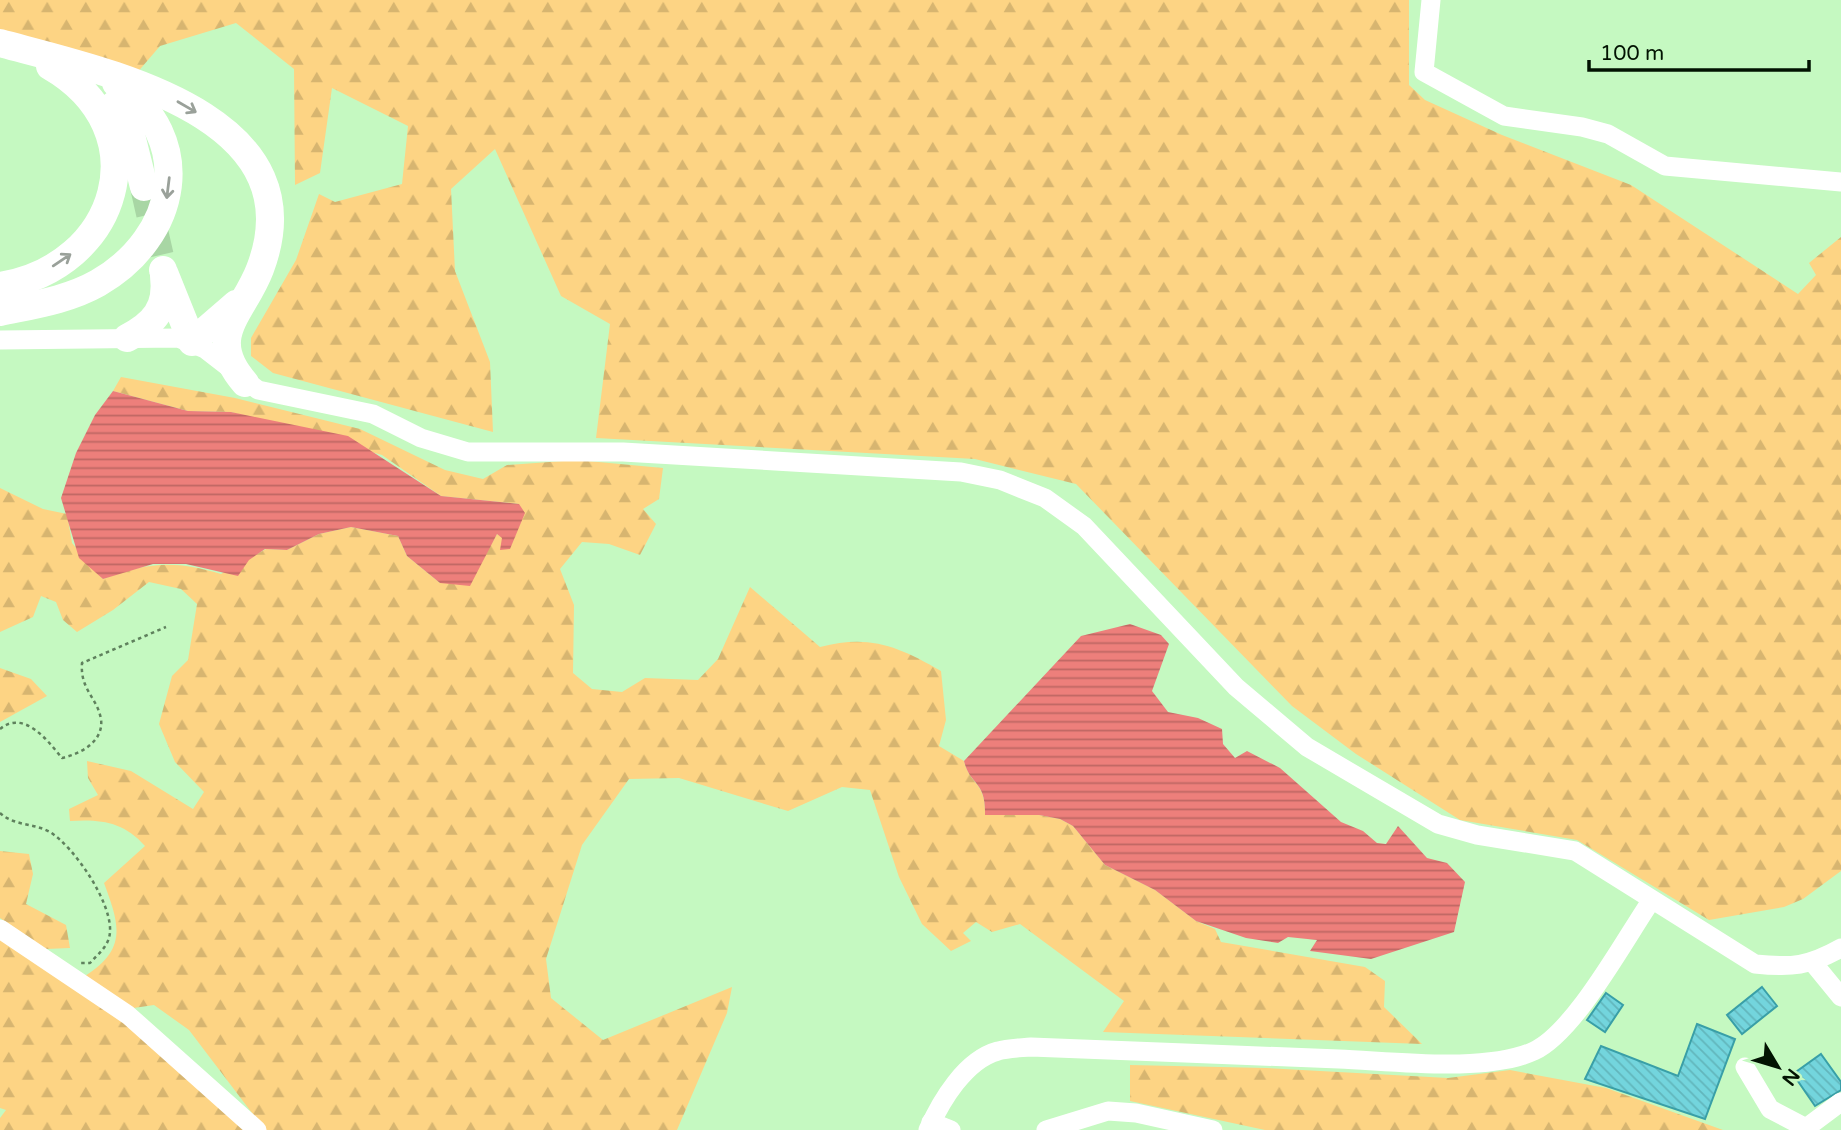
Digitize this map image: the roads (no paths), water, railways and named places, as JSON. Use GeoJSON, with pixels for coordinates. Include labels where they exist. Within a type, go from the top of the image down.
{"type":"FeatureCollection","features":[{"type":"Feature","properties":{"kind":"highway"},"geometry":{"type":"LineString","coordinates":[[0,43],[129,80],[187,107],[224,131],[256,165],[264,185],[268,228],[260,269],[233,319],[226,342],[229,363],[245,383]]}},
{"type":"Feature","properties":{"kind":"highway"},"geometry":{"type":"LineString","coordinates":[[0,52],[50,66],[82,79],[99,91],[121,115],[136,151],[144,187]]}},
{"type":"Feature","properties":{"kind":"highway"},"geometry":{"type":"LineString","coordinates":[[0,312],[48,302],[97,283],[136,254],[162,214],[169,192],[166,146],[144,107],[110,79],[79,65]]}},
{"type":"Feature","properties":{"kind":"highway"},"geometry":{"type":"LineString","coordinates":[[0,286],[48,270],[82,246],[104,216],[116,180],[113,140],[100,110],[79,86],[50,66]]}},
{"type":"Feature","properties":{"kind":"highway"},"geometry":{"type":"LineString","coordinates":[[127,338],[143,330],[160,311],[165,300],[163,270],[192,342],[250,289]]}},
{"type":"Feature","properties":{"kind":"street"},"geometry":{"type":"LineString","coordinates":[[1431,0],[1424,72],[1504,116],[1583,127],[1608,134],[1665,166],[1841,182]]}},
{"type":"Feature","properties":{"kind":"street"},"geometry":{"type":"LineString","coordinates":[[0,340],[163,337],[192,342],[245,383],[278,396],[373,414],[421,438],[468,452],[636,453],[961,472],[1000,480],[1045,498],[1084,526],[1236,688],[1307,747],[1438,824],[1477,835],[1575,851],[1755,964],[1785,967],[1814,964],[1841,948]]}},
{"type":"Feature","properties":{"kind":"street"},"geometry":{"type":"LineString","coordinates":[[950,1130],[929,1126],[952,1087],[976,1062],[997,1051],[1031,1047],[1427,1063],[1494,1061],[1535,1051],[1556,1034],[1578,1010],[1651,901]]}},
{"type":"Feature","properties":{"kind":"street"},"geometry":{"type":"LineString","coordinates":[[0,929],[128,1014],[257,1130]]}},
{"type":"Feature","properties":{"kind":"street"},"geometry":{"type":"LineString","coordinates":[[1814,964],[1841,996]]}},
{"type":"Feature","properties":{"kind":"street"},"geometry":{"type":"LineString","coordinates":[[1745,1067],[1770,1109],[1806,1128],[1841,1101]]}},
{"type":"Feature","properties":{"kind":"street"},"geometry":{"type":"LineString","coordinates":[[1046,1130],[1108,1111],[1213,1130]]}},
{"type":"Feature","properties":{"kind":"tunnel"},"geometry":{"type":"LineString","coordinates":[[144,187],[163,270]]}}]}
